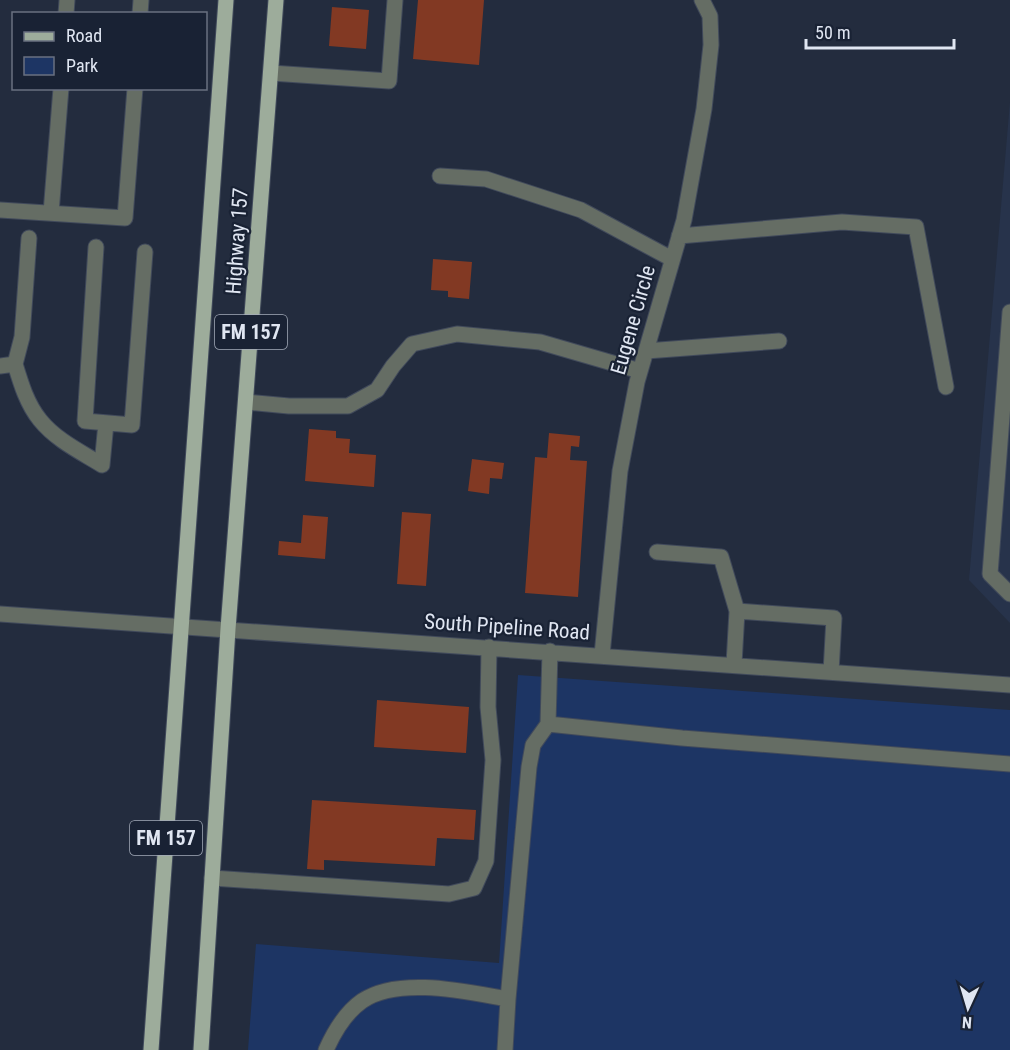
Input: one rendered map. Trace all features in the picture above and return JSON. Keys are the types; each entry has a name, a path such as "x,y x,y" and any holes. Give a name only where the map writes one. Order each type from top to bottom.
{"main road":[{"name":"Highway 157","path":"182,626 226,0"},
{"name":"Highway 157","path":"228,629 276,0"},
{"name":"FM 157","path":"151,1050 182,626"},
{"name":"FM 157","path":"201,1050 228,629"}],"street":[{"path":"271,73 389,81 395,0"},
{"name":"Eugene Circle","path":"602,655 620,471 640,371 684,220 704,109 711,45 710,16 702,0"},
{"path":"51,213 60,90"},
{"path":"0,210 125,218 135,90"},
{"path":"440,176 486,179 581,210 672,259"},
{"path":"679,236 842,222 916,227 946,387"},
{"path":"29,238 22,337 7,365 41,421 64,442 102,465 105,423"},
{"path":"96,247 85,421 132,425 145,252"},
{"path":"1010,312 990,574 1010,594"},
{"path":"246,402 289,406 348,406 377,390 412,344 457,334 540,342 640,371"},
{"path":"646,351 779,341"},
{"path":"657,552 721,557 737,611 734,664"},
{"path":"737,611 834,618 831,672"},
{"name":"South Pipeline Road","path":"0,614 1010,685"},
{"path":"212,878 449,894 474,888 486,861 492,771 488,707 489,647"},
{"path":"505,1050 529,767 533,745 548,724 550,651"},
{"path":"548,724 682,738 1010,764"},
{"path":"326,1050 335,1030 362,1001 394,988 469,992 508,999"}],"shaded area":[{"path":"1010,102 1010,623 969,580"}],"green space":[{"path":"518,675 1010,710 1010,1050 248,1050 256,944 499,963"}],"building":[{"path":"418,0 484,0 479,65 413,59"},
{"path":"332,7 369,10 366,49 329,46"},
{"path":"433,259 472,262 469,299 448,297 448,291 431,290"},
{"path":"309,429 336,431 336,438 350,439 349,453 376,455 374,487 305,481"},
{"path":"549,433 580,436 579,447 571,446 570,460 587,461 578,597 525,593 535,457 547,458"},
{"path":"472,459 504,463 502,479 490,478 489,494 468,491"},
{"path":"402,512 431,514 426,586 397,584"},
{"path":"303,515 328,517 325,559 278,555 279,541 301,543"},
{"path":"377,700 469,707 466,753 374,747"},
{"path":"312,800 476,810 474,840 437,838 435,866 324,860 324,870 307,869"}]}
